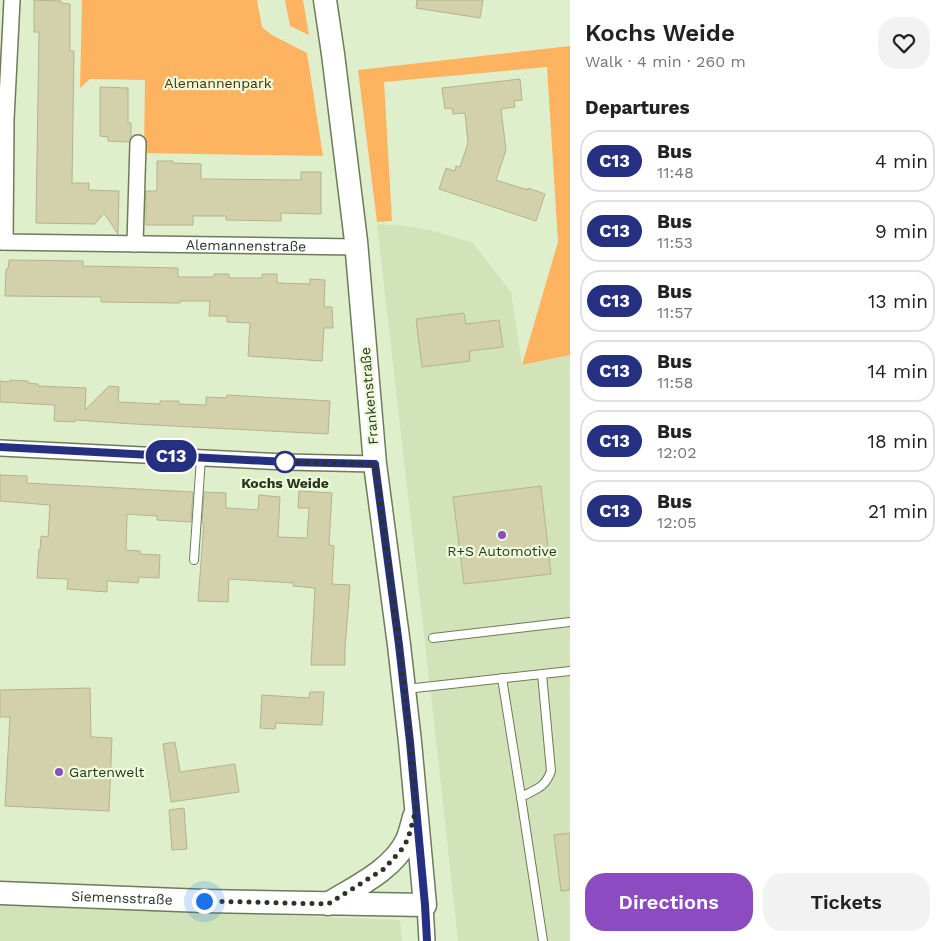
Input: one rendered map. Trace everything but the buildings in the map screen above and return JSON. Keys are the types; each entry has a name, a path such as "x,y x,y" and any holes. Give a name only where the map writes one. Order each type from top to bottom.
{"street":[{"name":"Alemannenstraße","path":"12,0 3,119 3,242 357,247"},
{"name":"Frankenstraße","path":"325,0 357,247 375,464 404,689 428,941"},
{"path":"135,244 138,143"},
{"path":"0,448 375,464"},
{"path":"328,904 384,869 402,849 408,839 416,809"},
{"name":"Siemensstraße","path":"0,893 204,901 425,905"}],"lane":[{"path":"194,560 201,458"},
{"path":"433,638 570,622"},
{"path":"404,689 570,671"},
{"path":"521,797 544,785 551,771 542,674"},
{"path":"502,678 543,941"}],"shaded area":[{"path":"377,224 430,230 473,243 511,292 522,365 570,355 570,941 458,941"},
{"path":"0,904 400,920 402,941 0,941"}],"green space":[{"name":"Alemannenpark","path":"82,0 257,0 262,27 272,35 307,53 323,156 144,153 145,80 90,79 80,88"},
{"path":"285,0 303,0 309,35 290,26"},
{"path":"570,46 570,355 522,365 558,242 547,67 384,82 392,221 377,222 358,70"}],"bus line":[{"name":"C13","path":"0,447 286,462 375,464 410,742 427,941"}],"place":[{"name":"Kochs Weide","path":"285,462"},
{"name":"R+S Automotive","path":"502,535"},
{"name":"Gartenwelt","path":"59,772"}],"route":[{"path":"204,901 328,904 384,869 402,849 408,839 416,809 399,645 375,464 285,462"}]}
